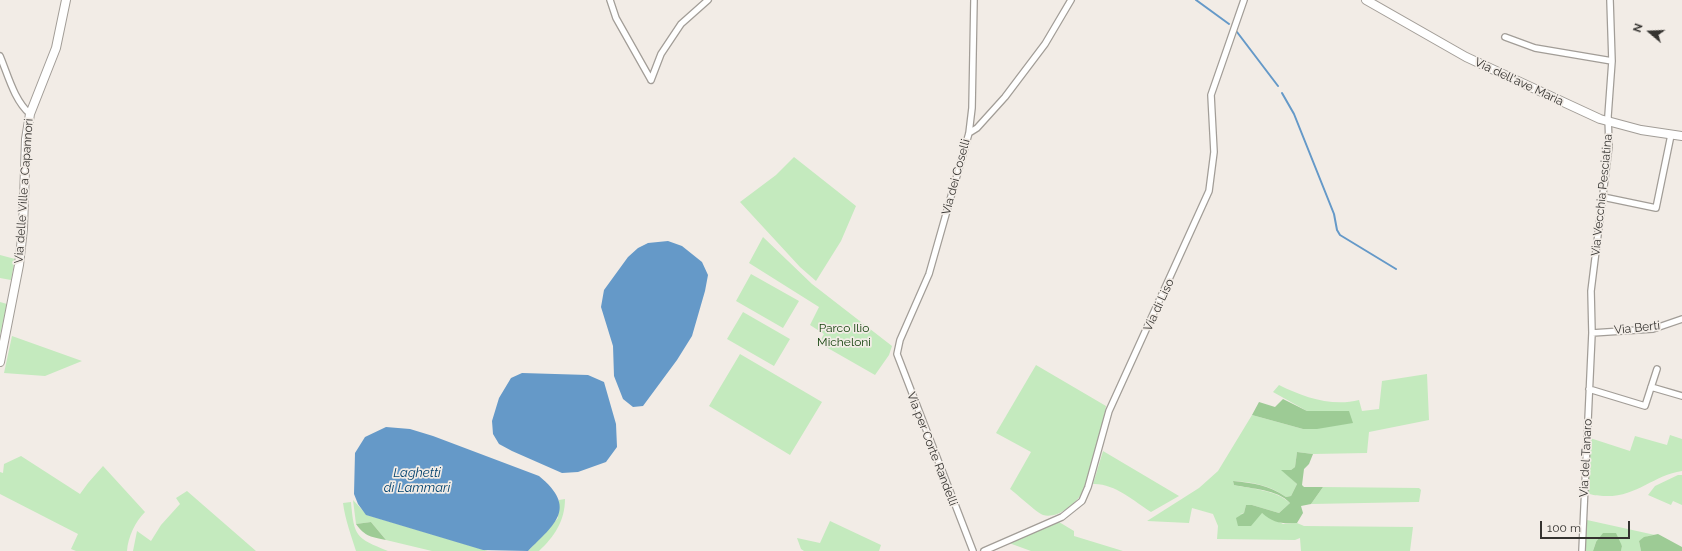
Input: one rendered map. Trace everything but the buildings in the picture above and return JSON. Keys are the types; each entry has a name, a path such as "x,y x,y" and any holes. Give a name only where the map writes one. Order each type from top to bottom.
{"street":[{"name":"Via delle Ville a Capannori","path":"0,362 19,265 23,229 26,139 30,114 56,48 66,0"},
{"path":"610,0 619,24 651,80 661,54 681,24 708,0"},
{"name":"Via dei Coselli","path":"898,345 929,274 969,133 972,108 974,0"},
{"path":"969,133 977,128 1005,96 1045,44 1071,0"},
{"name":"Via di Liso","path":"984,551 1062,517 1082,501 1088,487 1109,412 1210,191 1214,152 1211,94 1244,0"},
{"name":"Via dell'ave Maria","path":"1366,0 1485,67 1609,123 1682,136"},
{"name":"Via Vecchia Pesciatina","path":"1589,389 1592,333 1591,291 1609,146 1612,61 1610,0"},
{"path":"1505,37 1536,48 1612,61"},
{"path":"0,56 17,97 24,109 30,114"},
{"path":"1603,197 1656,208 1671,135"},
{"name":"Via Berti","path":"1592,333 1653,328 1682,319"},
{"name":"Via per Corte Randelli","path":"898,345 898,361 972,551"},
{"path":"1589,389 1645,406 1657,370"},
{"path":"1651,387 1682,396"},
{"name":"Via del Tanaro","path":"1582,551 1589,389"}],"green space":[{"path":"794,157 856,206 841,241 816,281 800,267 740,202 776,175"},
{"name":"Parco Ilio Micheloni","path":"763,237 812,284 892,346 889,355 875,375 819,343 824,334 810,325 819,307 749,263"},
{"path":"0,255 15,259 11,280 0,278"},
{"path":"751,274 799,301 783,328 736,301"},
{"path":"0,302 7,304 0,335"},
{"path":"743,312 790,339 774,366 727,339"},
{"path":"12,336 82,361 45,376 4,373"},
{"path":"740,354 822,402 790,455 709,406"},
{"path":"1036,365 1106,406 1096,452 1084,489 1077,500 1064,511 1048,516 1043,515 1031,507 1010,489 1031,452 996,433"},
{"path":"1427,374 1429,420 1369,432 1367,453 1313,454 1297,452 1295,467 1291,470 1282,470 1297,484 1291,496 1286,497 1261,485 1233,481 1234,485 1278,495 1290,503 1279,513 1252,505 1246,505 1244,513 1240,514 1262,513 1283,524 1297,523 1304,526 1413,527 1410,551 1301,551 1300,538 1295,540 1217,539 1218,526 1213,514 1192,508 1189,523 1147,521 1199,488 1218,471 1252,415 1303,429 1341,411 1307,411 1273,392 1279,385 1318,400 1349,402 1359,400 1362,411 1379,409 1382,381"},
{"path":"1283,399 1307,411 1349,411 1353,423 1317,429 1303,429 1252,415 1259,402 1275,407"},
{"path":"1670,435 1682,439 1682,471 1662,477 1625,494 1603,496 1588,493 1590,438 1630,451 1635,436 1667,445"},
{"path":"1103,451 1179,496 1151,512 1131,498 1109,486 1093,484"},
{"path":"1297,452 1313,454 1309,464 1304,469 1302,485 1304,487 1323,487 1311,504 1301,506 1303,513 1297,523 1278,522 1270,519 1262,513 1251,526 1238,526 1236,518 1244,513 1246,505 1252,505 1279,513 1290,503 1285,498 1271,492 1234,485 1233,481 1261,485 1286,497 1291,496 1297,484 1281,470 1291,470 1295,467"},
{"path":"21,456 80,494 103,466 145,512 138,520 133,530 127,551 76,551 71,549 78,534 0,494 0,472 3,473 4,464"},
{"path":"1678,475 1682,475 1682,505 1673,501 1671,505 1648,495 1655,486"},
{"path":"1323,487 1419,488 1421,490 1419,502 1311,504"},
{"path":"187,491 256,551 133,551 137,531 151,541 161,525 180,504 176,498"},
{"path":"565,499 561,521 554,534 539,551 528,551 558,518 559,500"},
{"path":"353,500 367,515 488,551 432,551 386,540 371,522 356,524"},
{"path":"351,502 354,523 359,535 369,543 388,551 356,551 343,503"},
{"path":"1587,520 1655,535 1648,536 1639,541 1641,551 1621,551 1622,545 1596,542 1593,551 1584,551"},
{"path":"830,521 881,545 879,551 804,551 801,549 797,538 820,543"},
{"path":"371,522 386,540 366,534 356,524"},
{"path":"1059,522 1074,531 1074,536 1123,551 1031,551 1009,543"},
{"path":"1603,533 1616,533 1622,546 1621,551 1593,551 1596,542"},
{"path":"1658,534 1682,547 1682,551 1641,551 1639,541 1644,537"}],"water":[{"path":"668,241 682,246 702,262 708,275 705,291 692,336 677,360 643,406 633,407 623,399 614,376 613,346 601,307 604,290 628,257 638,248 648,243"},
{"path":"522,373 588,375 604,382 616,424 617,447 606,462 578,472 562,473 499,444 493,434 492,421 499,398 511,378"},
{"name":"Laghetti di Lammari","path":"386,427 410,429 433,436 539,476 551,487 558,497 560,507 554,524 528,551 483,550 366,515 358,504 354,494 355,453 365,437"}],"waterway":[{"path":"1196,0 1229,24"},
{"path":"1237,32 1278,86"},
{"path":"1282,93 1294,114 1334,214 1337,230 1340,235 1396,269"}]}
